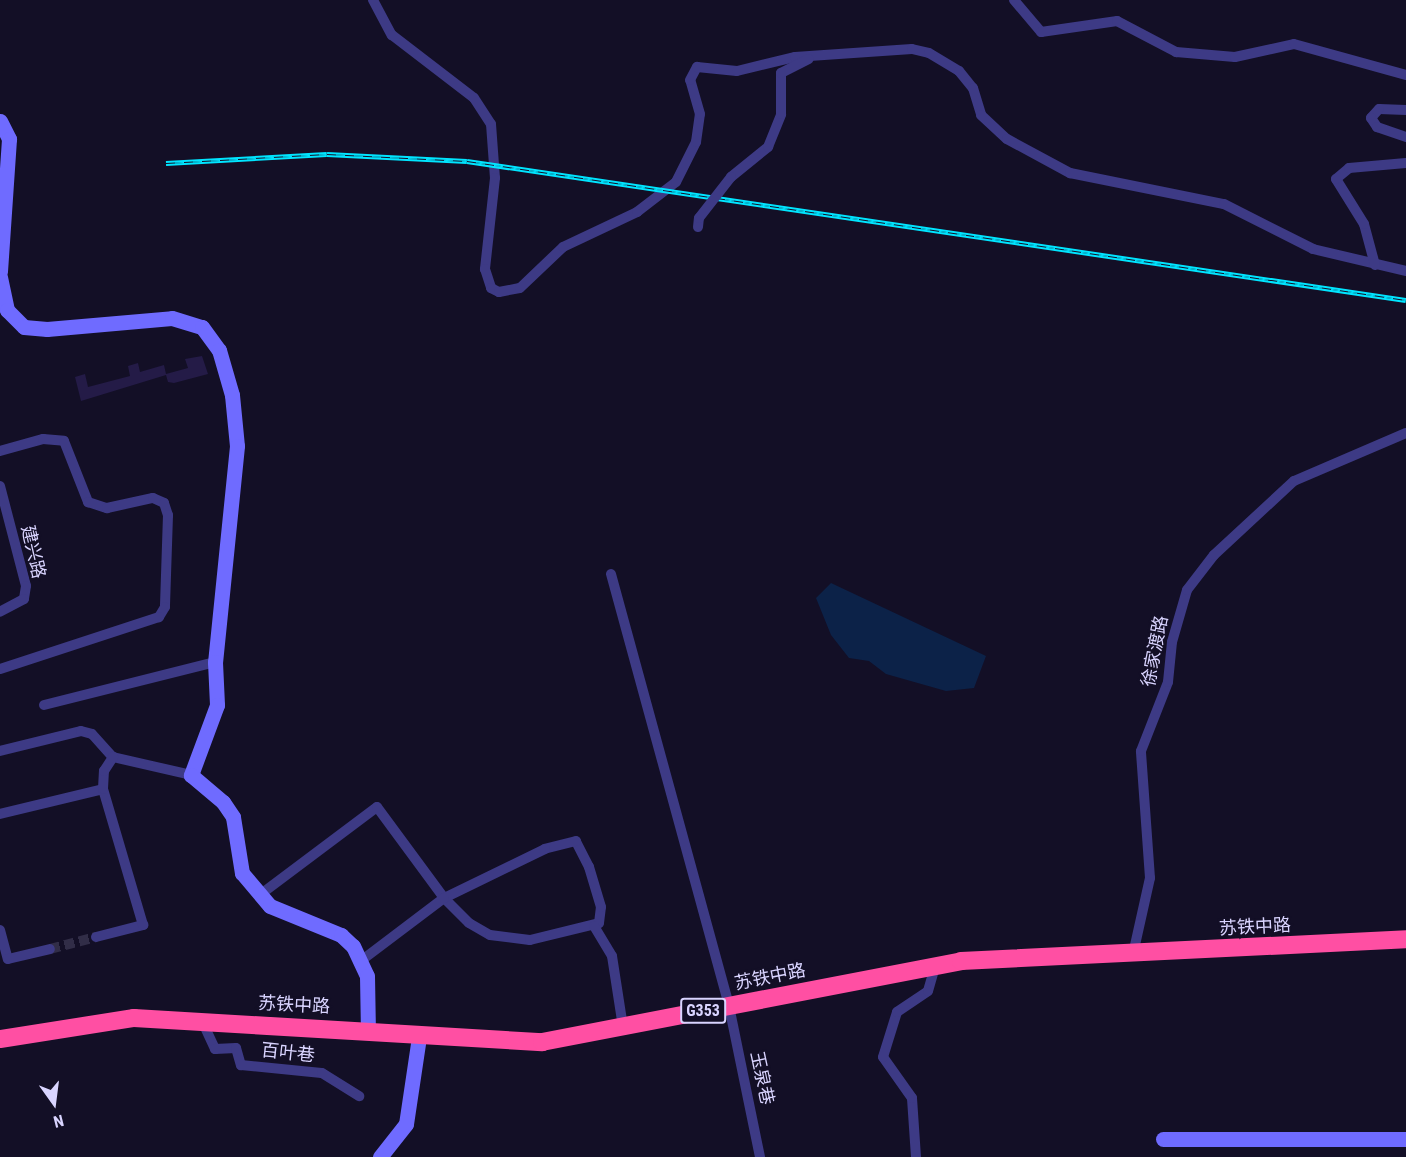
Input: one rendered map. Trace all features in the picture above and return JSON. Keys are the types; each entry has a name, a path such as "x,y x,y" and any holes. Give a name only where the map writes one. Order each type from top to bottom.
{"highway":[{"name":"苏铁中路","path":"0,1039 134,1018 368,1031 419,1037 542,1042 935,966 1406,939"}],"street":[{"path":"373,0 392,35 474,98 491,124 495,178 485,269 491,288 499,292 520,288 563,247 644,208 683,173 699,124 690,80 692,70 703,66 737,71 821,55 912,50 929,53 965,76 981,115 992,126 1070,173 1224,204 1312,249 1406,271"},
{"path":"1014,0 1024,18 1041,32 1117,21 1176,52 1234,57 1294,44 1406,75"},
{"path":"698,222 731,177 768,147 781,114 781,73 821,55"},
{"path":"1406,110 1379,109 1371,118 1377,127 1406,137"},
{"path":"0,121 9,139 0,272"},
{"path":"1375,265 1364,224 1336,179 1349,168 1404,164"},
{"path":"0,277 7,310 24,327 47,329 172,318 202,327 219,350 232,395 237,446 215,662 217,705 191,775"},
{"name":"徐家渡路","path":"1133,954 1150,878 1141,751 1168,682 1172,642 1187,590 1214,555 1294,481 1406,433"},
{"path":"0,451 43,439 64,441 88,502 107,508 153,498 164,504 168,514 165,607 159,617 0,669"},
{"name":"建兴路","path":"0,486 26,586 24,599 0,612"},
{"name":"玉泉巷","path":"611,574 729,1006 760,1157"},
{"path":"44,705 215,662"},
{"path":"0,751 81,731 92,734 113,757 191,775 210,788 233,817 242,873 261,894 286,914 341,935 362,960 369,995 368,1031"},
{"path":"96,937 143,925 103,789 104,771 113,757"},
{"path":"0,814 103,789"},
{"path":"261,894 377,807 444,898 469,923 510,940 530,940 594,926"},
{"path":"362,960 444,898 545,849 576,841 601,907 594,926"},
{"path":"594,926 612,956 623,1027"},
{"path":"0,930 4,960 50,949"},
{"path":"916,1157 912,1098 883,1057 897,1012 928,991 935,966"},
{"name":"百叶巷","path":"202,1022 215,1049 236,1048 242,1065 322,1073 359,1096"},
{"path":"380,1157 406,1124 419,1037"},
{"path":"1163,1139 1406,1138"}],"water":[{"path":"831,583 986,656 974,688 946,691 886,674 869,661 849,658 831,635 816,598"}],"building":[{"path":"202,356 208,374 174,383 168,382 166,375 81,401 75,377 85,374 88,387 130,376 128,366 138,363 140,372 164,365 166,374 188,368 185,359"}],"tunnel":[{"path":"50,949 96,937"}],"railway":[{"path":"166,163 327,154 467,161 1406,300"}]}
